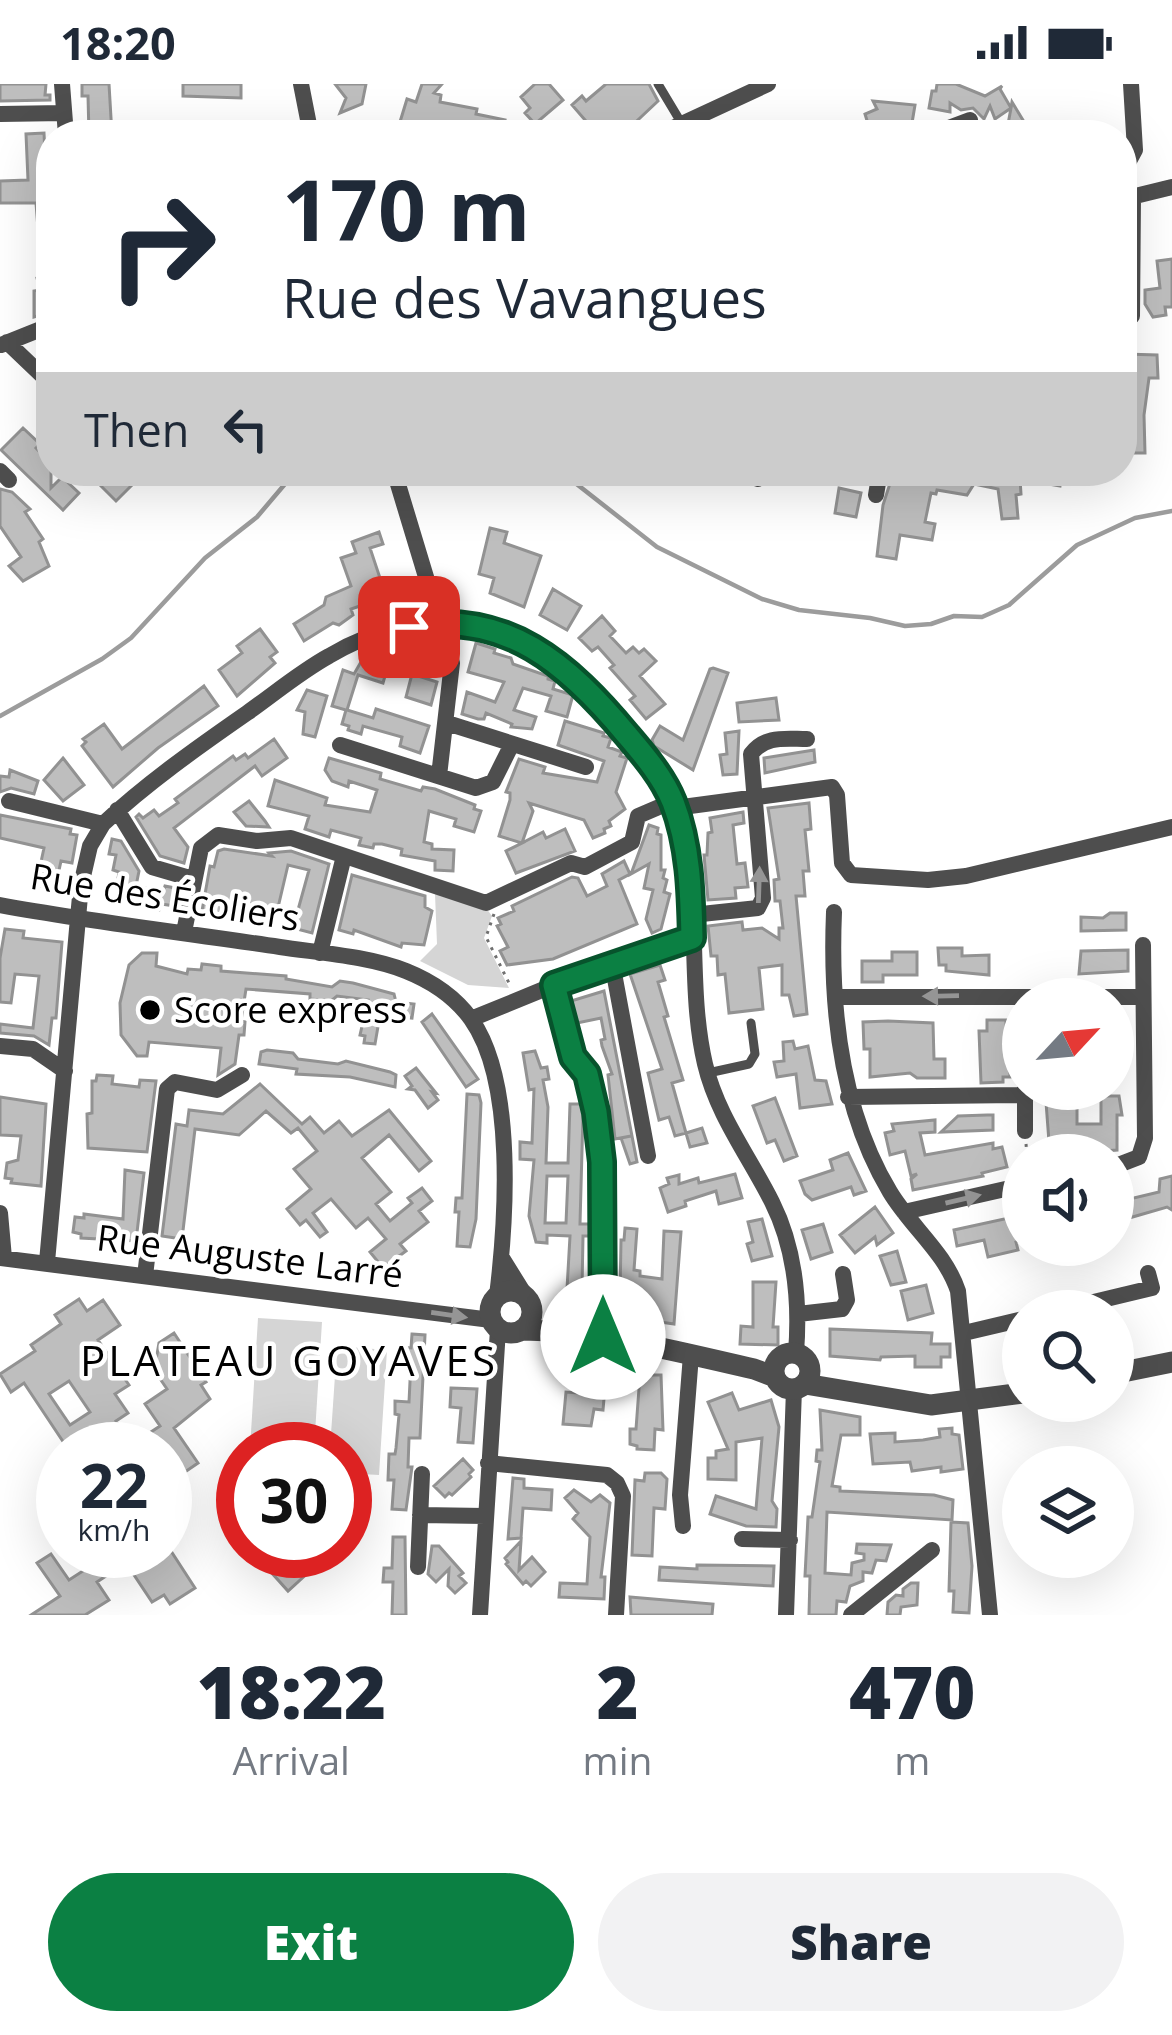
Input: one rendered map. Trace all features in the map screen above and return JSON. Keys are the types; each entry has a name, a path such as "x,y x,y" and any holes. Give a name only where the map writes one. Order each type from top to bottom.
{"street":[{"path":"62,84 65,120"},
{"path":"301,84 308,120"},
{"path":"691,120 768,84"},
{"path":"1130,84 1135,120"},
{"path":"0,114 64,113"},
{"path":"1137,196 1172,187"},
{"path":"36,331 4,344 36,371"},
{"path":"398,486 452,663 439,776"},
{"path":"876,494 877,486"},
{"path":"47,1262 81,885 90,846 103,824 329,655 379,632 440,621 519,640 588,689 644,754 674,804 684,836 698,1019 707,1073 728,1125 774,1206 789,1248 798,1314 787,1615"},
{"path":"447,723 586,767"},
{"path":"692,915 758,908 763,898 751,754 758,744 774,738 807,740"},
{"path":"340,745 476,788 488,786 512,744"},
{"path":"184,932 201,848 218,835 257,841 291,838 489,902 571,862 585,867 632,842 638,816 674,804 815,788 836,790 842,863 851,875 928,880 967,876 1172,826"},
{"path":"9,801 103,824"},
{"path":"118,810 152,867 194,878"},
{"name":"Rue des Écoliers","path":"320,953 344,856"},
{"name":"Rue des Écoliers","path":"0,905 320,953 401,969 438,986 471,1019 497,1077 502,1109 502,1257 497,1297"},
{"path":"834,912 836,997 848,1097 876,1165 904,1212 954,1278 964,1334 990,1615"},
{"path":"471,1019 692,938"},
{"path":"1134,1159 1144,1148 1143,945"},
{"path":"613,968 648,1156"},
{"path":"554,985 573,1057 587,1074 598,1129 603,1337"},
{"path":"836,997 1142,997"},
{"path":"0,1046 33,1049 65,1071"},
{"path":"145,1276 167,1089 175,1082 217,1090 242,1075"},
{"path":"848,1097 1002,1093"},
{"path":"1025,1110 1025,1131"},
{"path":"904,1212 1002,1190"},
{"path":"0,1213 2,1258"},
{"path":"479,1615 496,1362 507,1328 533,1315 502,1257"},
{"name":"Rue Auguste Larré","path":"2,1258 507,1328 566,1331 932,1405 1002,1397"},
{"path":"798,1314 842,1309 847,1300 843,1274"},
{"path":"1134,1291 1151,1287"},
{"path":"507,1328 491,1305 497,1297 509,1290 528,1300"},
{"name":"Rue Auguste Larré","path":"528,1300 566,1331"},
{"path":"964,1334 1002,1324"},
{"path":"683,1526 680,1495 691,1355"},
{"path":"1134,1370 1172,1362"},
{"path":"488,1463 607,1475 617,1483 622,1496 616,1615"},
{"path":"418,1567 422,1474"},
{"path":"420,1515 485,1516"},
{"path":"742,1539 790,1540"},
{"path":"851,1615 932,1550"}],"lane":[{"path":"658,84 680,120"},
{"path":"707,1073 749,1064 755,1054 751,1023"}],"path":[{"path":"489,902 494,916 486,937 512,989 513,1001"}],"shaded area":[{"path":"435,894 486,908 492,916 484,938 509,988 468,985 420,961 437,944"},
{"path":"258,1318 322,1322 316,1422 252,1422"},
{"path":"337,1346 387,1350 379,1475 372,1475 372,1422 332,1422"}],"building":[{"path":"0,84 46,84 45,95 50,100 0,101"},
{"path":"82,84 109,84 111,120 89,120 88,96 82,96"},
{"path":"183,84 241,84 241,98 183,96"},
{"path":"335,84 366,84 362,104 340,113 346,98"},
{"path":"422,84 442,84 434,93 441,95 440,102 505,120 401,120 407,99 416,102"},
{"path":"535,84 549,84 563,100 540,120 531,120 525,113 530,108 521,97"},
{"path":"606,84 649,84 658,101 638,120 585,120 572,105 582,96 586,101"},
{"path":"937,84 956,84 985,96 1002,86 1011,108 995,119 990,106 984,119 973,108 961,110 950,103 950,112 929,108"},
{"path":"873,101 915,105 912,120 867,120 865,114 877,109"},
{"path":"1012,102 1023,120 1009,120"},
{"path":"36,133 36,203 0,203 0,181 28,180 26,134"},
{"path":"1172,259 1172,307 1165,307 1166,315 1153,317 1145,304 1145,290 1160,288 1157,261"},
{"path":"1137,354 1157,355 1158,378 1149,378 1144,415 1145,453 1137,453"},
{"path":"23,428 36,440 36,484 1,450"},
{"path":"38,486 72,486 79,493 63,510"},
{"path":"101,486 131,486 116,501"},
{"path":"889,486 973,486 967,495 931,493 925,522 935,524 932,540 900,535 896,559 877,556"},
{"path":"984,486 1020,486 1021,494 1016,495 1018,518 1002,519 998,489"},
{"path":"839,488 861,493 856,517 835,513"},
{"path":"0,489 12,492 30,509 25,512 43,539 39,542 49,566 23,581 9,566 21,557 0,526"},
{"path":"490,528 507,532 504,543 541,556 524,607 490,593 494,578 479,574"},
{"path":"379,532 383,544 370,548 381,581 376,584 381,599 351,609 353,615 339,625 333,623 304,641 294,624 324,605 326,597 351,586 341,558 356,553 352,542"},
{"path":"553,589 581,606 567,630 540,615"},
{"path":"602,616 615,631 610,636 626,653 633,647 639,653 644,649 656,661 640,676 665,704 646,719 630,700 635,696 610,668 614,665 598,647 592,651 579,638"},
{"path":"260,629 277,652 270,657 275,663 237,696 219,670 242,653 237,646"},
{"path":"476,643 511,658 513,664 548,676 555,681 553,689 573,695 567,717 546,711 551,696 523,688 514,710 536,717 532,729 511,727 486,713 484,719 462,714 467,692 495,702 504,682 468,672"},
{"path":"396,644 435,649 435,662 421,657 417,670 390,661"},
{"path":"365,655 389,662 383,683 358,675 347,710 373,718 376,709 429,726 420,753 400,746 402,737 363,726 361,734 342,724 346,710 332,706 343,670 354,674"},
{"path":"713,668 728,673 693,770 654,746 652,740 660,726 683,740"},
{"path":"412,674 437,682 431,705 406,697"},
{"path":"204,686 218,706 113,787 82,746 83,739 104,724 122,749"},
{"path":"307,690 327,696 315,737 303,734 305,712 297,710"},
{"path":"776,698 779,720 739,722 737,703"},
{"path":"565,721 611,738 608,747 627,758 616,792 625,809 609,821 611,826 593,838 584,820 529,803 533,811 522,843 499,836 510,800 506,792 519,759 545,767 543,773 597,782 604,761 558,745"},
{"path":"739,731 737,774 723,775 720,755 727,754 725,733"},
{"path":"274,739 287,758 262,776 255,766 174,828 188,847 184,863 160,856 136,817 154,810 159,816 233,756 248,758"},
{"path":"814,750 815,762 765,773 764,758"},
{"path":"63,758 84,785 63,801 44,780"},
{"path":"329,758 381,773 380,779 421,791 423,787 435,789 475,805 481,811 474,832 454,826 456,819 429,811 424,842 432,844 432,849 454,850 453,871 435,870 435,861 401,855 402,849 382,844 373,848 359,845 361,838 331,830 329,837 305,829 309,816 268,806 275,780 327,798 325,805 370,812 377,790 332,781 325,770"},
{"path":"10,770 38,781 34,794 11,788 0,792 0,776 9,777"},
{"path":"249,801 269,827 246,826 234,812"},
{"path":"809,803 811,829 805,830 809,871 803,871 805,896 796,896 807,1014 794,1016 789,995 782,995 782,965 759,968 763,1009 729,1013 725,974 718,975 717,956 711,956 708,926 742,922 743,930 762,928 779,939 779,928 783,928 774,880 779,879 768,808"},
{"path":"743,812 744,823 733,825 737,864 745,863 748,887 735,888 736,898 708,900 704,855 712,832 710,818"},
{"path":"0,815 71,829 70,834 77,835 72,863 61,861 55,889 36,885 44,848 0,838"},
{"path":"649,825 661,835 661,870 667,880 664,892 670,894 661,929 652,933 646,919 653,890 644,888 649,864 631,874"},
{"path":"565,829 575,851 516,873 506,851 543,832 546,838"},
{"path":"112,839 121,841 139,871 136,886 163,892 165,886 180,889 175,906 161,904 159,910 120,900 123,886 117,885 119,872 113,870 116,855 109,854"},
{"path":"218,851 272,856 269,853 291,851 329,864 312,933 293,928 309,870 288,865 276,916 231,919 202,911 210,866 214,867"},
{"path":"624,861 630,874 619,880 637,924 553,959 507,965 500,951 508,947 498,918 514,911 512,906 572,877 578,878 587,896 607,886 602,874"},
{"path":"352,875 425,896 425,907 432,911 424,945 402,943 401,947 354,930 353,934 339,930"},
{"path":"1126,913 1126,930 1081,931 1081,917 1103,918"},
{"path":"5,929 24,931 23,938 62,942 49,1045 34,1036 0,1033 0,1024 33,1028 39,976 15,974 11,1003 0,1002"},
{"path":"938,948 962,948 962,956 989,955 989,975 946,971 946,965 939,965"},
{"path":"1128,950 1128,971 1079,974 1081,951"},
{"path":"892,952 917,952 917,975 883,975 883,982 862,982 862,961 892,961"},
{"path":"142,953 157,953 156,966 187,974 188,969 201,970 202,964 332,987 340,981 353,983 394,994 396,1002 414,1004 412,1018 380,1015 375,1044 364,1043 365,1036 360,1035 368,1000 337,996 331,1001 310,999 310,994 246,989 241,1021 245,1022 244,1035 239,1035 235,1064 218,1075 221,1048 149,1042 147,1056 137,1056 121,1035 120,1003 129,965"},
{"path":"660,965 665,980 658,982 668,1016 664,1017 683,1080 672,1083 686,1133 675,1136 669,1117 659,1120 648,1073 662,1069 630,974"},
{"path":"604,991 637,1162 630,1164 621,1138 631,1136 615,1139 608,1075 612,1074 602,1046 601,1018 577,1023 571,1001"},
{"path":"432,1014 478,1079 466,1087 422,1022"},
{"path":"987,1020 1002,1020 1002,1082 981,1083 979,1031 987,1031"},
{"path":"863,1022 933,1023 934,1059 945,1059 945,1078 917,1078 910,1073 870,1077"},
{"path":"793,1041 795,1049 808,1046 815,1080 826,1081 832,1104 800,1108 796,1074 777,1077 774,1062 784,1061 783,1042"},
{"path":"535,1051 541,1068 547,1067 549,1079 543,1080 548,1107 546,1163 568,1163 570,1104 581,1104 580,1224 590,1224 590,1236 583,1236 582,1289 567,1289 570,1236 547,1235 547,1243 536,1242 529,1216 534,1160 520,1159 520,1142 532,1143 534,1089 529,1090 523,1053","holes":["547,1176 568,1176 566,1223 545,1223"]},
{"path":"261,1052 390,1072 396,1075 395,1087 350,1077 296,1074 297,1069 259,1064"},
{"path":"416,1068 436,1093 432,1092 438,1100 428,1108 415,1090 408,1089 412,1086 405,1076"},
{"path":"97,1075 113,1076 112,1084 139,1087 140,1080 156,1081 147,1152 88,1148 87,1114 92,1113 92,1081"},
{"path":"260,1084 302,1124 310,1117 324,1133 339,1121 352,1136 389,1110 431,1161 419,1171 389,1135 362,1158 391,1192 376,1204 390,1221 422,1188 432,1201 419,1211 428,1222 400,1244 406,1251 383,1268 370,1252 386,1239 368,1218 356,1228 331,1199 313,1213 327,1232 320,1237 306,1220 300,1225 287,1209 311,1189 294,1169 317,1151 298,1128 291,1133 266,1111 239,1135 195,1129 182,1239 162,1236 176,1124 187,1126 189,1110 223,1114"},
{"path":"467,1094 479,1095 481,1103 476,1219 470,1247 457,1246 459,1212 455,1212 456,1198 462,1198"},
{"path":"0,1097 46,1104 41,1186 5,1178 7,1163 18,1160 21,1136 0,1135"},
{"path":"775,1098 797,1156 784,1161 775,1140 767,1143 753,1106"},
{"path":"1047,1110 1077,1110 1077,1124 1101,1124 1101,1110 1121,1110 1117,1134 1048,1134"},
{"path":"993,1115 993,1130 941,1132 958,1116"},
{"path":"935,1120 935,1132 920,1133 925,1155 993,1143 993,1149 1002,1147 1002,1168 913,1190 911,1179 917,1174 911,1176 905,1151 890,1155 885,1133 894,1131 892,1124"},
{"path":"702,1128 707,1143 690,1147 686,1133"},
{"path":"848,1153 866,1191 854,1195 851,1187 812,1200 805,1194 800,1181 833,1170 830,1160"},
{"path":"125,1170 144,1173 136,1241 81,1238 73,1232 75,1217 123,1219"},
{"path":"735,1174 742,1198 719,1204 716,1191 668,1212 660,1188 669,1184 667,1178 679,1175 679,1184 698,1178 699,1183"},
{"path":"1172,1176 1172,1210 1167,1207 1134,1217 1134,1198 1159,1192 1160,1179"},
{"path":"875,1207 893,1233 877,1245 875,1237 855,1253 840,1235"},
{"path":"762,1219 772,1256 752,1261 748,1222"},
{"path":"1002,1220 1002,1254 988,1257 984,1240 957,1246 954,1230"},
{"path":"823,1224 832,1252 811,1259 802,1230"},
{"path":"625,1228 637,1229 634,1270 640,1276 662,1279 664,1231 681,1232 674,1324 619,1316 616,1295 620,1295"},
{"path":"897,1251 906,1282 891,1285 880,1256"},
{"path":"753,1282 776,1282 773,1327 778,1327 778,1345 740,1344 741,1326 753,1327"},
{"path":"926,1285 933,1313 908,1320 901,1291"},
{"path":"79,1299 87,1311 103,1300 120,1325 98,1340 129,1385 115,1394 128,1413 117,1422 75,1422 90,1412 69,1381 49,1394 68,1422 50,1422 24,1383 11,1392 0,1374 35,1351 31,1345 61,1324 55,1315"},
{"path":"830,1329 932,1333 931,1344 950,1344 950,1357 941,1357 941,1367 915,1367 915,1356 880,1360 830,1356"},
{"path":"174,1333 206,1382 201,1385 210,1399 181,1422 157,1422 145,1404 167,1389 150,1364 156,1360 159,1343"},
{"path":"412,1334 425,1335 420,1438 409,1438 408,1467 412,1467 406,1510 392,1509 394,1480 388,1480 399,1415 395,1401 409,1402 411,1361 397,1361 398,1347 411,1348"},
{"path":"640,1375 661,1375 663,1430 655,1429 654,1450 630,1444 630,1429 636,1429"},
{"path":"605,1387 603,1410 594,1409 591,1426 563,1424 566,1392"},
{"path":"451,1388 477,1389 473,1443 458,1442 461,1408 450,1407"},
{"path":"732,1393 739,1410 771,1400 779,1427 772,1501 777,1509 776,1527 746,1526 710,1514 716,1496 756,1509 762,1438 736,1442 736,1480 708,1479 708,1458 728,1449 708,1402"},
{"path":"820,1410 860,1417 860,1435 841,1435 832,1486 840,1491 953,1500 952,1520 827,1512 825,1573 851,1575 852,1563 864,1560 864,1554 856,1553 857,1544 891,1545 886,1561 876,1560 872,1573 863,1572 863,1581 850,1586 846,1602 837,1601 836,1615 809,1615 810,1576 805,1576 808,1517 812,1517 820,1462 816,1461 817,1450 822,1450"},
{"path":"952,1428 952,1434 959,1435 963,1469 912,1471 910,1462 873,1464 870,1434 895,1433 895,1442 923,1440 940,1437 939,1429"},
{"path":"463,1459 473,1470 471,1477 445,1497 434,1486"},
{"path":"645,1473 661,1473 667,1479 665,1509 654,1508 652,1556 632,1555 635,1480 644,1481"},
{"path":"513,1478 524,1479 524,1488 552,1490 551,1510 523,1508 521,1538 508,1539"},
{"path":"574,1490 591,1502 600,1495 610,1503 601,1577 605,1577 604,1599 559,1597 560,1583 587,1584 590,1537 573,1519 578,1513 565,1498"},
{"path":"951,1522 968,1523 969,1613 953,1612"},
{"path":"393,1537 405,1537 406,1615 392,1615 393,1582 383,1582 384,1568 392,1568"},
{"path":"521,1541 519,1570 532,1557 545,1572 531,1586 526,1581 523,1584 506,1564 505,1558"},
{"path":"432,1546 439,1546 463,1573 459,1576 466,1583 455,1593 448,1586 449,1569 436,1582 428,1574"},
{"path":"697,1565 774,1566 773,1586 659,1580 660,1567 697,1569"},
{"path":"47,1578 103,1578 97,1582 109,1600 85,1615 31,1615 60,1596"},
{"path":"136,1578 189,1578 195,1588 170,1604 164,1595 152,1602"},
{"path":"276,1578 302,1578 288,1591"},
{"path":"918,1583 917,1605 901,1607 900,1615 887,1615 888,1602 903,1596 903,1589"},
{"path":"630,1597 713,1604 712,1615 631,1615"}],"waterway":[{"path":"0,716 131,638 205,558 257,517 283,486"},
{"path":"579,486 657,547 762,599 799,610 905,626 954,616 982,617 1009,605 1077,545 1135,518 1172,511"}],"place":[{"name":"Score express","path":"150,1010"}],"district":[{"name":"PLATEAU GOYAVES","path":"289,1361"}],"route":[{"path":"409,627 440,621 499,633 540,650 559,664 588,689 644,754 673,801 684,836 692,938 554,985 573,1057 587,1074 596,1112 602,1162 603,1337"}]}
